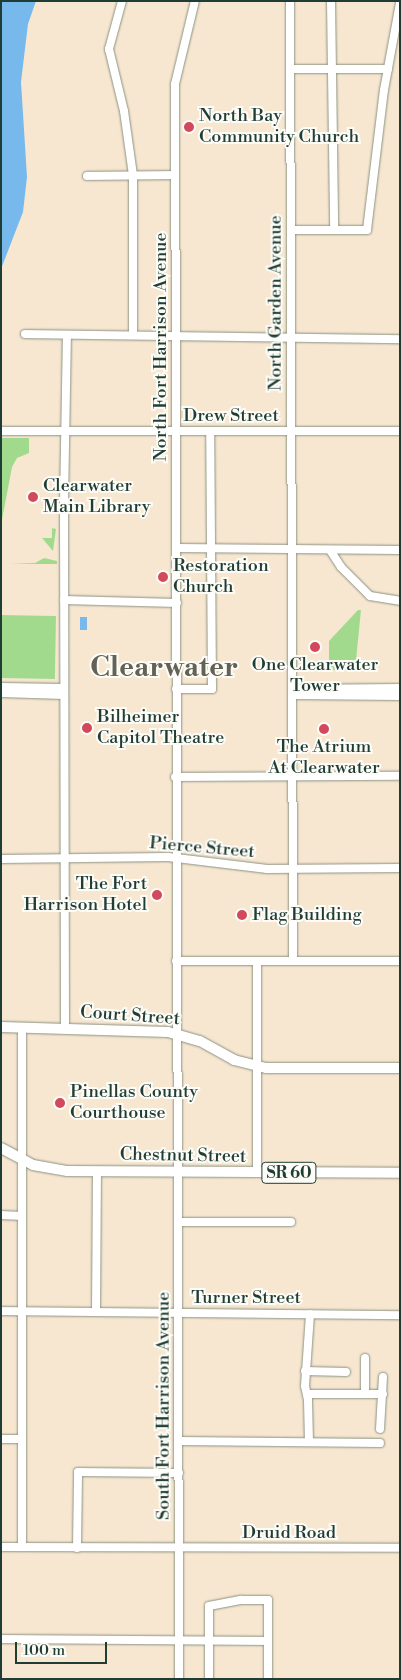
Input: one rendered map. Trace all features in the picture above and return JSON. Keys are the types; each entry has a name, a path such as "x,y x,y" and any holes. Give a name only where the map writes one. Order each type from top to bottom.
{"main road":[{"name":"Court Street","path":"1,1027 177,1033 200,1041 234,1060 256,1066 400,1068"},
{"path":"1,1031 22,1027"},
{"name":"Chestnut Street","path":"1,1148 23,1160 54,1170 400,1173"}],"street":[{"path":"122,1 109,49 127,128 133,175 133,335"},
{"name":"North Fort Harrison Avenue","path":"176,961 176,72 195,1"},
{"name":"North Garden Avenue","path":"290,1 293,961"},
{"path":"331,1 334,230"},
{"path":"291,230 367,230 388,69 400,3"},
{"path":"290,69 388,69"},
{"path":"87,176 176,174"},
{"path":"25,334 400,339"},
{"path":"65,1028 64,600 67,335"},
{"name":"Drew Street","path":"1,431 400,431"},
{"path":"176,692 212,689 210,431"},
{"path":"177,548 400,550"},
{"path":"330,550 341,567 370,596 400,601"},
{"path":"64,600 177,602"},
{"path":"1,687 64,692"},
{"path":"293,692 400,688"},
{"path":"1,694 64,692"},
{"path":"293,692 400,696"},
{"path":"175,777 400,776"},
{"name":"Pierce Street","path":"1,859 176,857 235,867 293,869 400,868"},
{"path":"176,961 400,961"},
{"name":"South Fort Harrison Avenue","path":"176,961 179,1679"},
{"path":"257,961 257,1173"},
{"path":"22,1027 22,1547"},
{"path":"96,1312 97,1171"},
{"path":"1,1216 22,1216"},
{"path":"178,1222 291,1222"},
{"name":"Turner Street","path":"1,1311 400,1315"},
{"path":"309,1442 306,1371 310,1314"},
{"path":"365,1358 365,1394"},
{"path":"306,1371 346,1372"},
{"path":"380,1429 384,1377"},
{"path":"307,1394 383,1394"},
{"path":"1,1440 22,1440"},
{"path":"179,1441 380,1443"},
{"path":"77,1548 78,1472 179,1473"},
{"name":"Druid Road","path":"1,1547 400,1548"},
{"path":"209,1677 209,1606 250,1600 268,1600 268,1679"},
{"path":"1,1639 268,1641"}],"green space":[{"path":"1,438 29,438 29,453 17,458 12,467 1,525"},
{"path":"52,528 56,529 53,551 42,538 52,538"},
{"path":"44,558 57,561 57,564 10,564 35,563"},
{"path":"358,610 361,610 355,670 329,670 329,641"},
{"path":"1,615 56,616 55,679 1,678"}],"water":[{"path":"1,1 36,1 28,24 21,82 27,177 23,212 1,269"},
{"path":"80,617 87,617 87,630 80,630"}],"place":[{"name":"North Bay Community Church","path":"189,127"},
{"name":"Clearwater Main Library","path":"33,497"},
{"name":"Restoration Church","path":"163,577"},
{"name":"One Clearwater Tower","path":"315,647"},
{"name":"Bilheimer Capitol Theatre","path":"87,728"},
{"name":"The Atrium At Clearwater","path":"324,729"},
{"name":"The Fort Harrison Hotel","path":"157,895"},
{"name":"Flag Building","path":"242,915"},
{"name":"Pinellas County Courthouse","path":"60,1103"}],"district":[{"name":"Clearwater","path":"164,668"}]}
